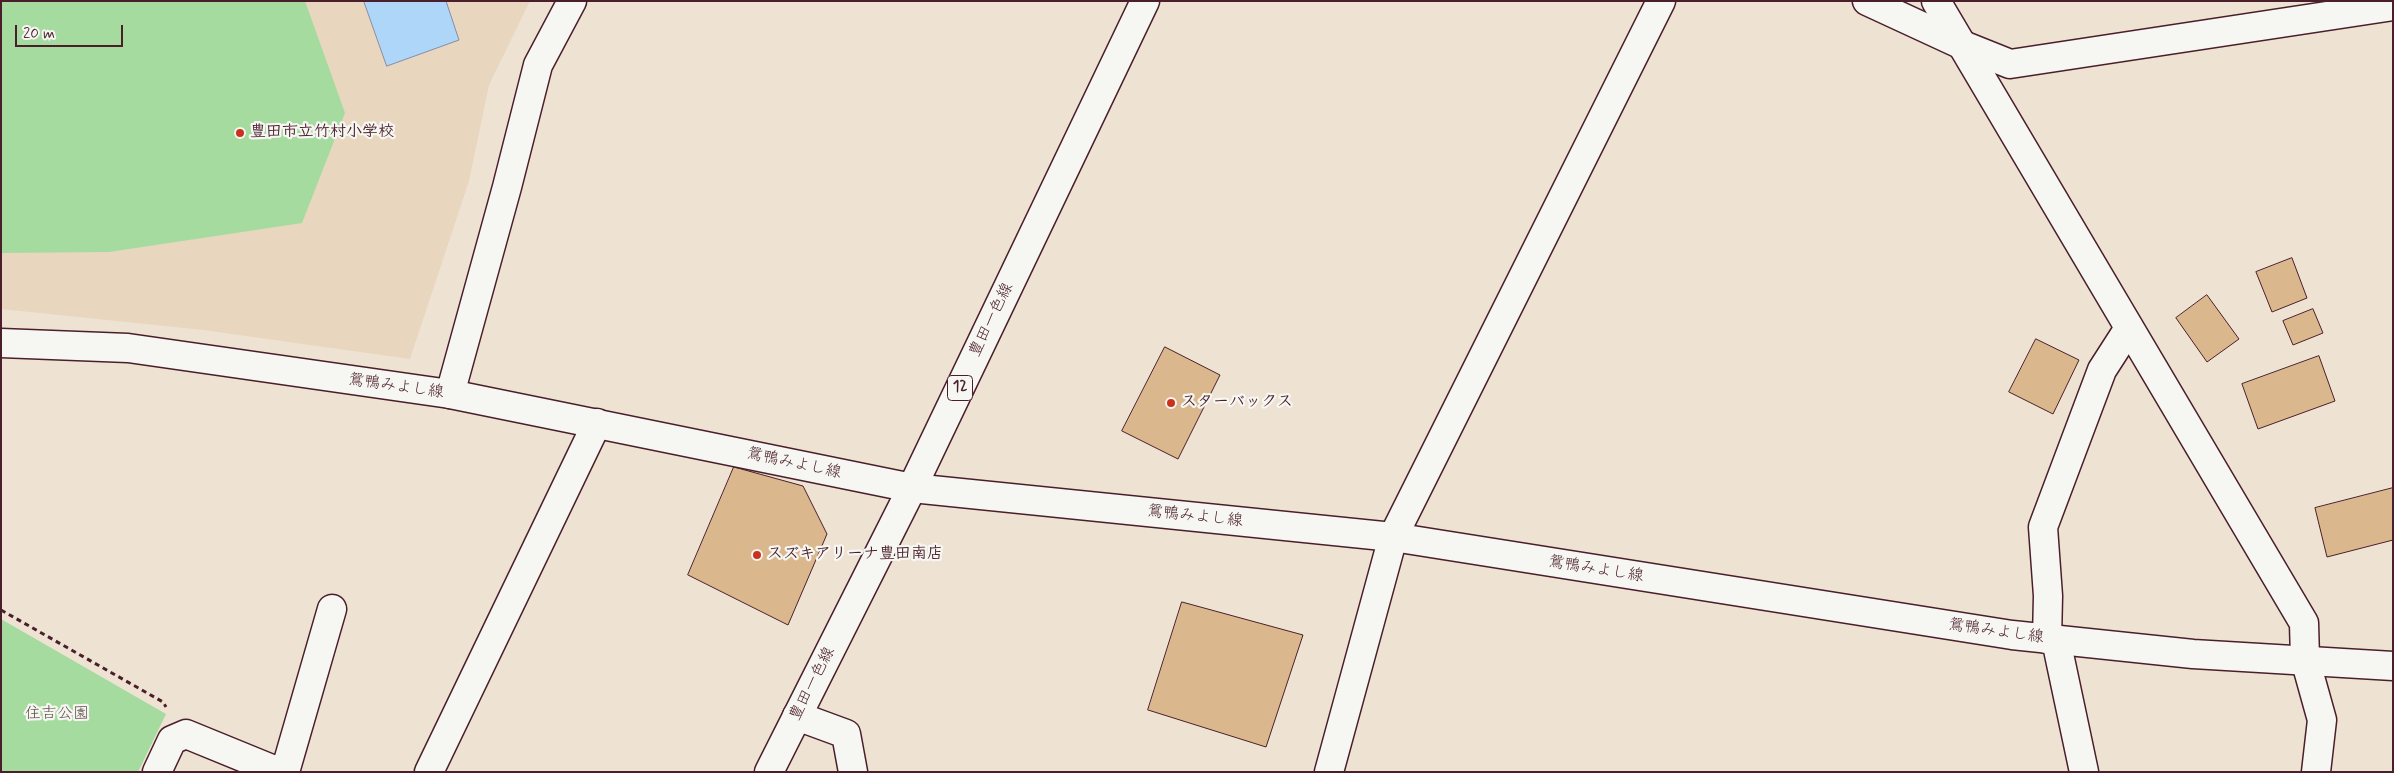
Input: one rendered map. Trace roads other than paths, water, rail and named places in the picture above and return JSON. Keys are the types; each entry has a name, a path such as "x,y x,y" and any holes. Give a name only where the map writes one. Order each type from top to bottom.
{"street":[{"path":"450,394 507,187 538,65 572,1"},
{"name":"豊田一色線","path":"769,772 912,488 1145,1"},
{"path":"1329,772 1393,537 1660,1"},
{"path":"1867,1 1960,44 2010,64 2393,6"},
{"path":"1936,1 2304,623 2305,659 2322,720 2316,772"},
{"path":"2084,772 2052,639 2043,527 2102,370 2128,328"},
{"name":"鴛鴨みよし線","path":"1,343 128,348 450,394 912,488 1393,537 2002,634 2193,654 2305,659 2393,666"},
{"path":"429,772 597,423"},
{"path":"285,772 332,609"},
{"path":"797,716 846,734 853,772"},
{"path":"158,772 172,740 186,734 278,772"}],"water":[{"path":"364,1 446,1 459,40 387,66"}],"place":[{"name":"豊田市立竹村小学校","path":"240,133"},
{"name":"スターバックス","path":"1171,403"},
{"name":"スズキアリーナ豊田南店","path":"757,555"}],"park label":[{"name":"住吉公園","path":"57,715"}]}
